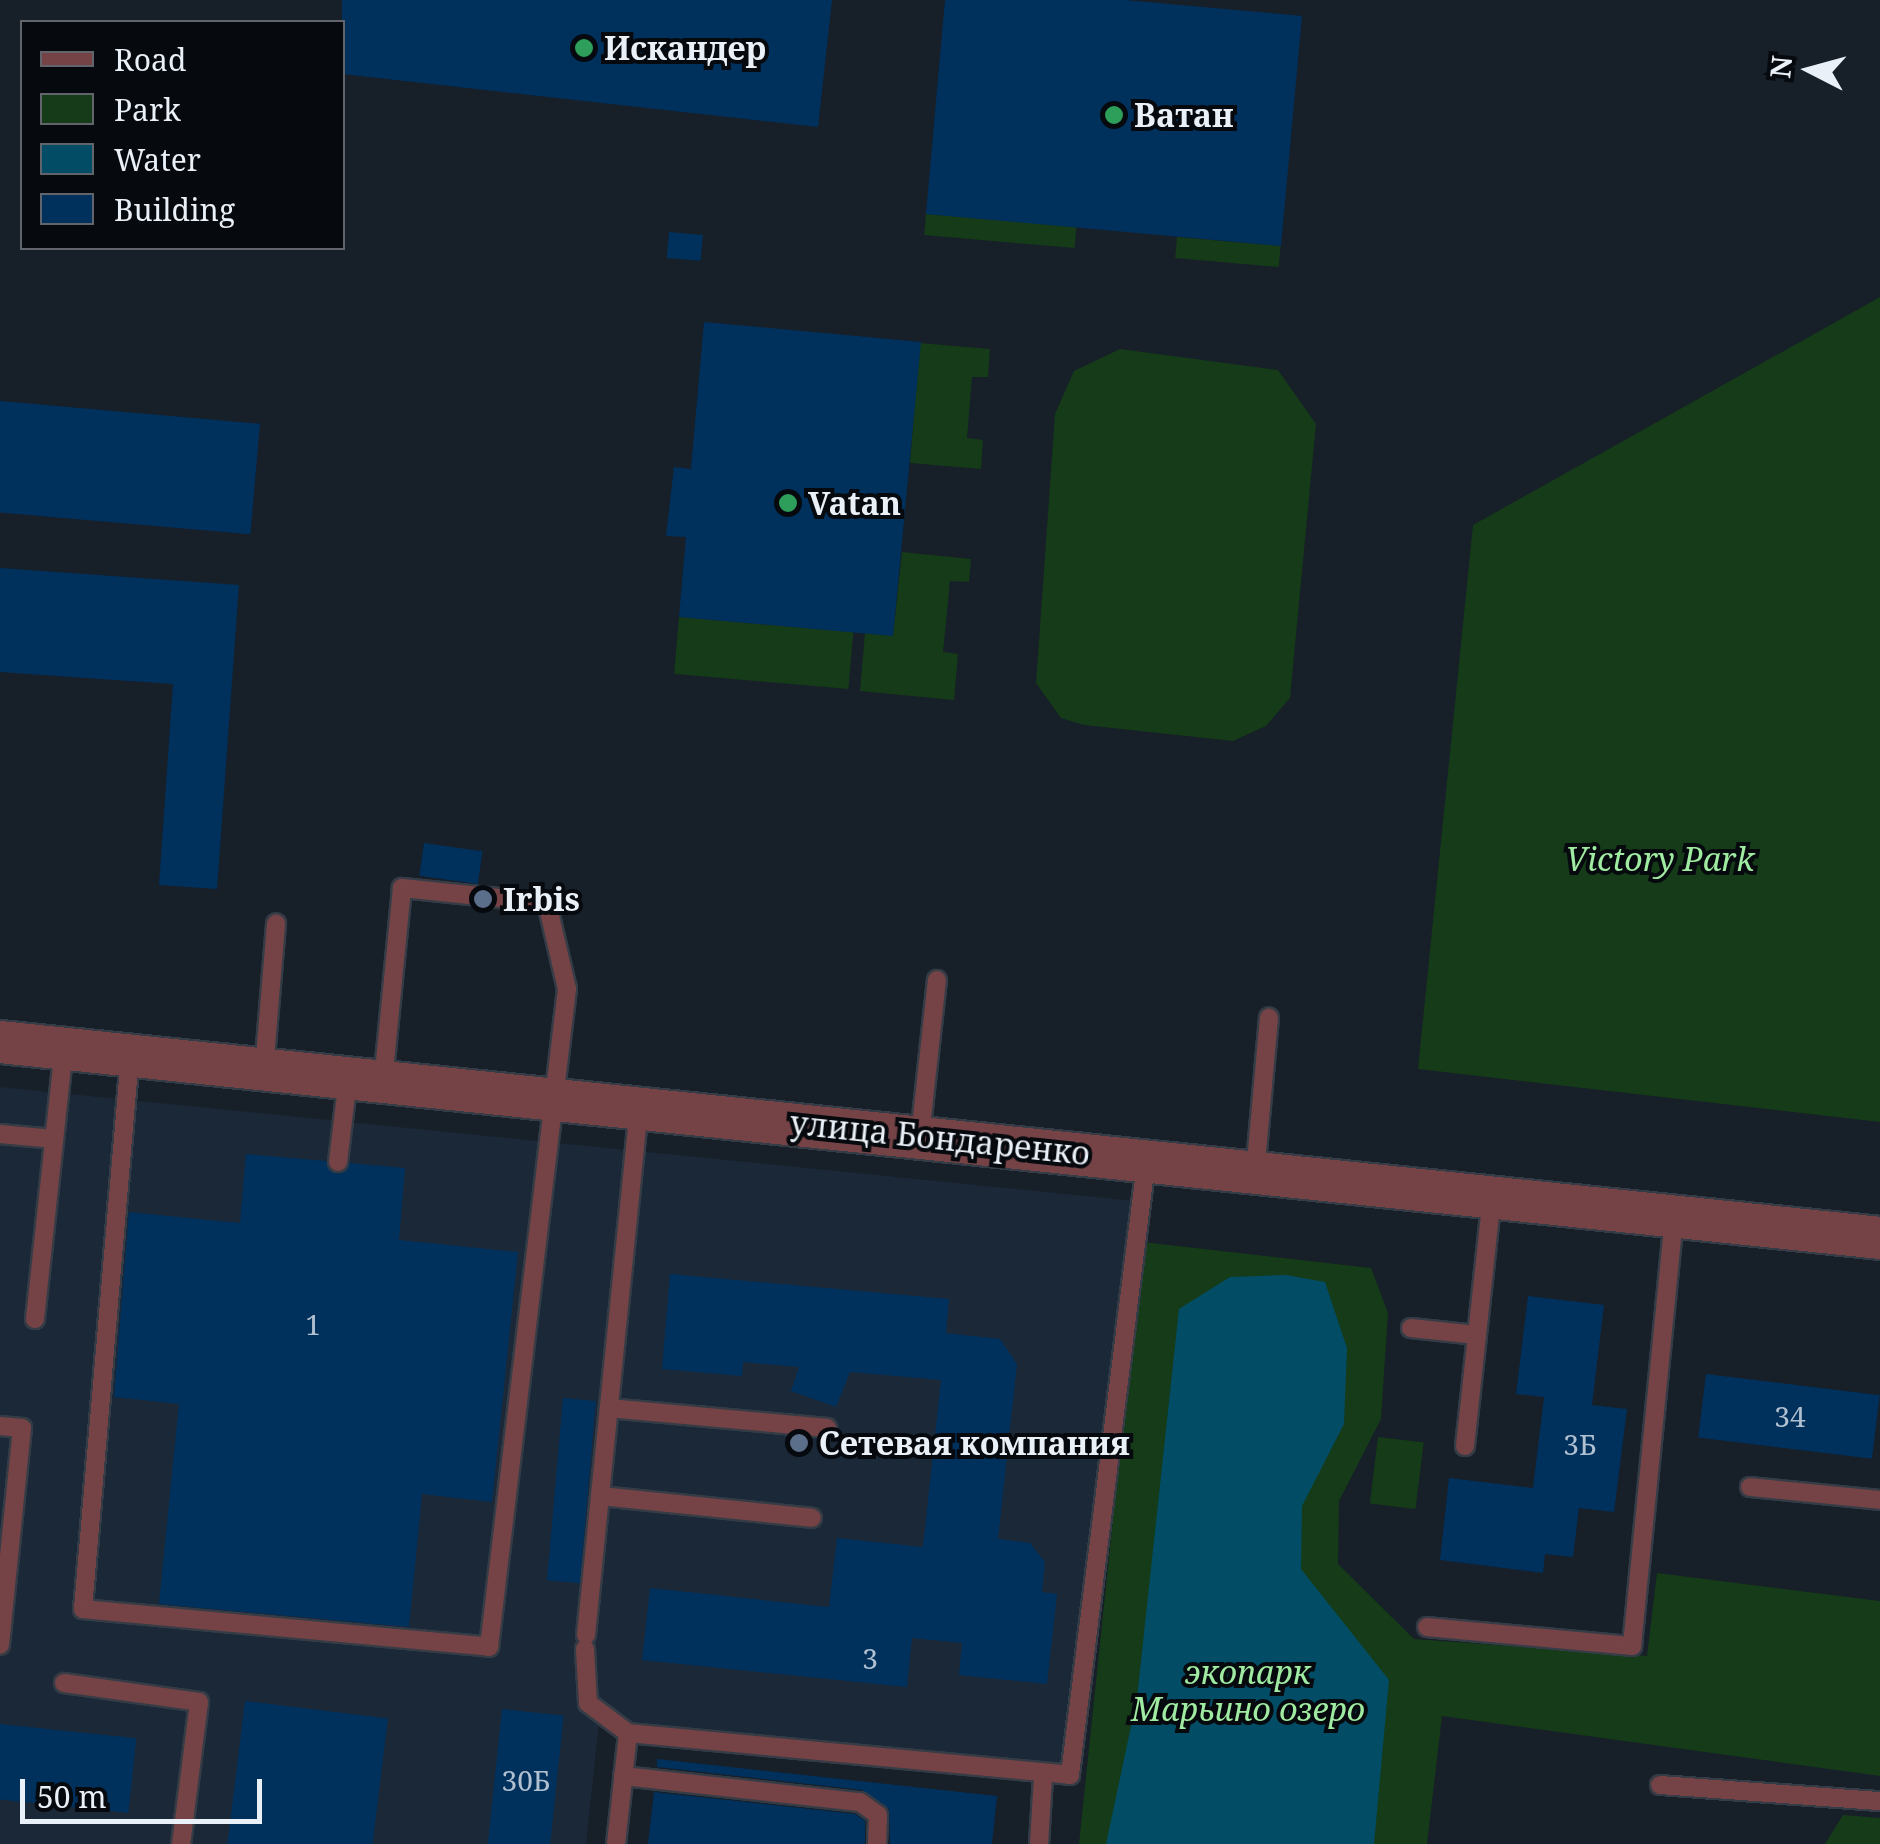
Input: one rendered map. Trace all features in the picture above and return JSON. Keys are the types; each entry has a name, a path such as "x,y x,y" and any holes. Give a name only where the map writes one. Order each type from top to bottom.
{"street":[{"name":"улица Бондаренко","path":"0,1042 555,1096 1880,1238"}],"lane":[{"path":"130,1055 83,1609 489,1647 567,989 547,903 402,888 366,1080 338,1162"},
{"path":"264,1070 276,923"},
{"path":"920,1136 937,980"},
{"path":"1255,1174 1269,1018"},
{"path":"35,1318 64,1048"},
{"path":"639,1106 586,1642 588,1702 628,1733 1043,1776 1073,1771 1146,1160"},
{"path":"0,1134 54,1140"},
{"path":"1465,1446 1492,1197"},
{"path":"1427,1627 1632,1646 1674,1216"},
{"path":"1411,1328 1478,1335"},
{"path":"609,1408 826,1428"},
{"path":"0,1426 22,1428 0,1646"},
{"path":"1750,1486 1880,1500"},
{"path":"600,1496 812,1518"},
{"path":"64,1683 199,1702 182,1844"},
{"path":"616,1844 628,1733"},
{"path":"623,1776 860,1802 878,1815 878,1844"},
{"path":"1040,1844 1043,1776"},
{"path":"1660,1785 1880,1802"}],"shaded area":[{"path":"0,1087 1135,1201 1067,1774 599,1723 586,1844 0,1844"}],"green space":[{"path":"926,214 1076,227 1075,248 924,235"},
{"path":"1177,237 1281,246 1279,267 1175,258"},
{"name":"Victory Park","path":"1880,297 1880,1122 1418,1069 1473,525"},
{"path":"920,343 990,349 988,377 972,377 967,438 983,440 981,469 910,463"},
{"path":"1120,349 1278,370 1316,424 1290,698 1266,726 1233,741 1084,725 1061,718 1036,683 1055,414 1074,371"},
{"path":"902,552 971,559 969,582 950,581 943,652 958,654 954,700 860,691 865,633 893,636"},
{"path":"679,617 853,632 848,689 674,674"},
{"name":"экопарк Марьино озеро","path":"1142,1242 1371,1268 1388,1313 1381,1419 1339,1501 1338,1564 1414,1639 1647,1656 1657,1573 1880,1601 1880,1776 1442,1716 1427,1844 1079,1844"},
{"path":"1378,1437 1424,1443 1415,1509 1370,1504"},
{"path":"1843,1815 1880,1818 1880,1844 1825,1844"}],"water":[{"name":"экопарк Марьино озеро","path":"1286,1275 1325,1282 1347,1348 1344,1424 1302,1506 1301,1569 1389,1680 1374,1844 1106,1844 1137,1698 1179,1309 1230,1277"}],"building":[{"name":"Искандер","path":"342,0 832,0 818,127 345,74"},
{"name":"Ватан","path":"945,0 1125,0 1302,16 1281,246 926,214"},
{"path":"669,232 703,235 701,261 667,258"},
{"name":"Vatan","path":"704,322 921,342 893,636 679,617 686,537 666,536 674,467 691,469"},
{"path":"0,401 260,424 250,534 0,512"},
{"path":"0,568 239,585 217,889 159,885 173,684 0,672"},
{"path":"424,843 482,851 478,884 419,876"},
{"path":"246,1154 326,1161 338,1174 350,1163 405,1168 399,1240 518,1252 492,1502 422,1494 409,1627 159,1604 179,1404 114,1397 129,1212 240,1223"},
{"path":"670,1274 949,1299 946,1333 1000,1339 1017,1364 998,1539 1030,1543 1045,1562 1042,1592 1057,1594 1047,1684 959,1675 962,1643 912,1638 907,1687 642,1660 650,1588 829,1607 837,1538 923,1547 941,1380 850,1372 836,1407 791,1391 799,1367 743,1362 742,1376 662,1369"},
{"path":"1528,1296 1604,1305 1592,1405 1627,1409 1614,1512 1579,1508 1573,1557 1545,1554 1543,1573 1440,1560 1449,1478 1533,1488 1544,1397 1516,1394"},
{"path":"1706,1374 1880,1395 1872,1459 1698,1438"},
{"path":"563,1398 596,1401 580,1583 547,1580"},
{"path":"245,1701 388,1719 373,1844 227,1844"},
{"path":"502,1709 564,1715 550,1844 488,1844"},
{"path":"0,1724 136,1738 128,1813 0,1799"},
{"path":"657,1759 997,1796 992,1844 890,1844 889,1809 862,1790 657,1767"},
{"path":"654,1792 855,1814 865,1821 865,1844 648,1844"}],"place":[{"name":"Искандер","path":"584,48"},
{"name":"Ватан","path":"1114,115"},
{"name":"Vatan","path":"788,503"},
{"name":"Irbis","path":"483,899"},
{"name":"Сетевая компания","path":"799,1443"}]}
